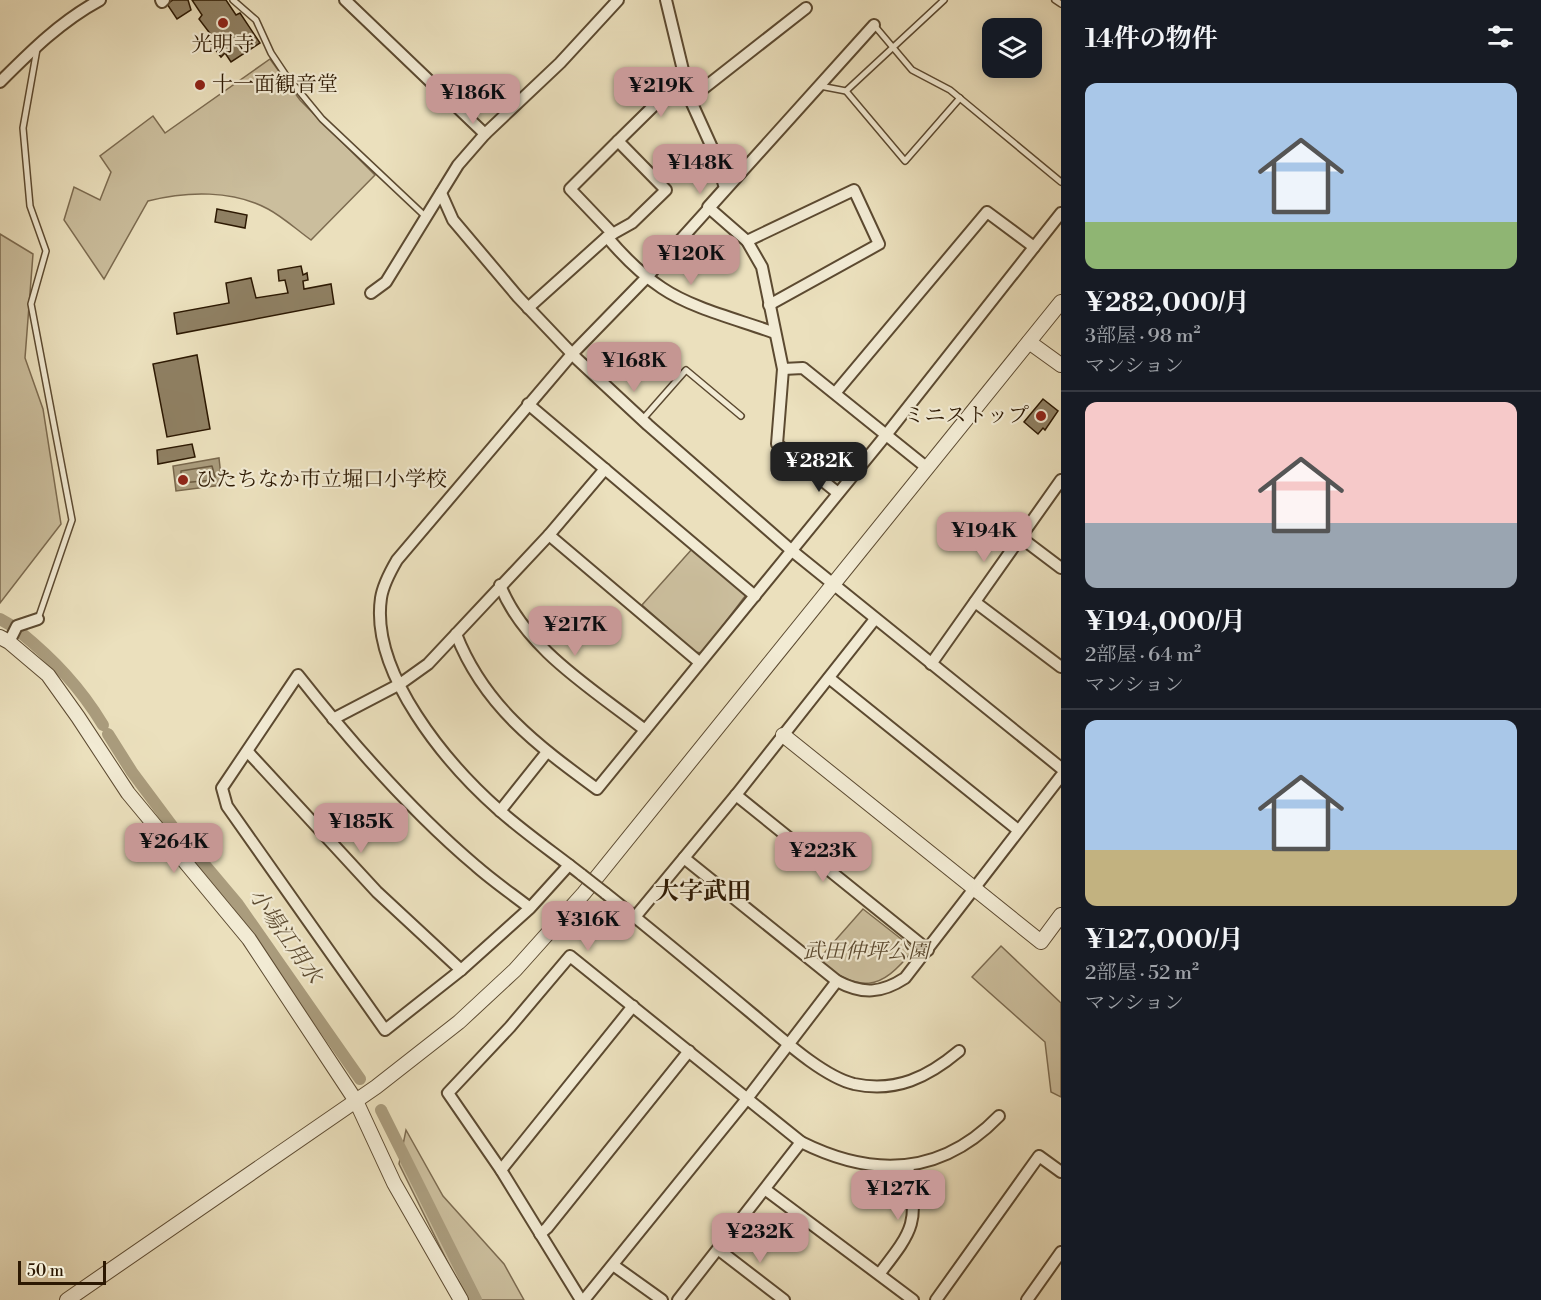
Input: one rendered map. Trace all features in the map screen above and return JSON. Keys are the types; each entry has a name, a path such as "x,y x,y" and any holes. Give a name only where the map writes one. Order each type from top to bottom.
{"street":[{"path":"0,82 38,45 76,13 100,0"},
{"path":"345,0 485,134"},
{"path":"355,10 364,0"},
{"path":"370,293 386,282 458,165 485,134 560,63 618,0"},
{"path":"666,0 690,99 714,152 725,188"},
{"path":"690,99 806,8"},
{"path":"874,26 725,188 647,277 572,354 397,561 387,579 381,605 382,636 400,684 420,718 457,767 500,811 582,874 789,1044 833,1076 854,1084 876,1086 898,1084 918,1079 935,1071 959,1052"},
{"path":"684,76 570,189 647,277 664,289 702,307 775,333"},
{"path":"528,308 610,236 632,223 666,190 618,141"},
{"path":"747,241 854,190 879,244 769,305"},
{"path":"441,193 453,220 528,308 572,354 642,420 791,550 1061,768"},
{"path":"708,207 747,241 762,267 783,369 777,444 837,493"},
{"path":"836,392 987,212 1034,247"},
{"path":"456,634 467,663 508,716 547,752 597,789 886,435 1061,213"},
{"path":"67,1300 356,1101 459,1022 544,939 584,893 1061,302"},
{"path":"1029,342 1061,365"},
{"path":"783,369 803,368 836,392 926,467"},
{"path":"528,404 755,596"},
{"path":"333,719 400,684 428,664 549,535 605,469"},
{"path":"931,664 1061,480"},
{"path":"549,535 699,662"},
{"path":"1020,537 1061,568"},
{"path":"500,585 506,600 531,637 645,730"},
{"path":"975,602 1061,667"},
{"path":"38,619 17,626 5,639 48,675 128,793 249,939 356,1101 394,1183 461,1300"},
{"path":"635,917 736,795 875,619"},
{"path":"530,908 476,866 420,812 333,719 298,675 222,788 227,806 385,1030 460,970 530,908 569,865"},
{"path":"829,678 1018,830"},
{"path":"783,735 1041,942 1061,915"},
{"path":"248,752 376,892 460,970"},
{"path":"500,811 547,752"},
{"path":"684,858 837,981 862,992 877,992 892,987 905,978 1061,776"},
{"path":"736,795 928,950"},
{"path":"837,981 746,1100 583,1300 501,1170 448,1093 510,1027 570,956 689,1051 746,1100 801,1142 827,1155 862,1165 908,1166 950,1151 971,1140 999,1116"},
{"path":"501,1170 633,1006"},
{"path":"540,1234 689,1051"},
{"path":"678,1300 766,1190 801,1142"},
{"path":"936,1300 1040,1156 1061,1172"},
{"path":"880,1273 901,1246 910,1229 914,1214 908,1166"},
{"path":"766,1190 880,1273 913,1300"},
{"path":"719,1250 784,1300"},
{"path":"1027,1300 1061,1252"},
{"path":"613,1265 662,1300"}],"lane":[{"path":"233,0 256,20 271,53 285,74 322,118 426,217"},
{"path":"846,92 944,0"},
{"path":"1054,0 1061,4"},
{"path":"874,26 912,70 950,90 1061,182"},
{"path":"38,45 23,128 30,206 46,250 31,304 72,520 38,619"},
{"path":"819,86 846,92 904,161 960,98"},
{"path":"642,420 686,370 741,416"}],"green space":[{"path":"270,59 300,100 375,175 311,240 274,212 240,198 194,194 148,201 104,279 64,220 74,187 100,200 111,172 100,156 153,116 165,133"},
{"path":"0,234 33,254 25,358 43,409 61,524 0,603"},
{"path":"692,549 746,595 702,653 695,652 642,605"},
{"name":"武田仲坪公園","path":"863,909 914,949 890,974 869,983 846,978 817,961"},
{"path":"1001,946 1061,1003 1061,1097 1051,1092 1045,1042 972,977"},
{"path":"406,1130 443,1196 504,1264 524,1300 470,1300 450,1267 399,1164"}],"water":[{"path":"219,458 222,485 176,491 173,466"}],"building":[{"path":"173,0 188,0 191,10 177,19 167,4"},
{"path":"192,0 226,0 236,15 240,13 260,43 231,62 225,53 221,57 210,43 215,40 199,19 202,15"},
{"path":"217,209 247,215 245,228 215,222"},
{"path":"301,266 303,275 307,273 308,280 303,281 304,289 331,284 334,304 177,334 174,313 229,303 226,283 251,278 256,298 288,293 285,280 279,281 278,270"},
{"path":"197,355 210,429 167,437 153,364"},
{"name":"ミニストップ","path":"1043,399 1058,411 1045,430 1043,428 1038,434 1024,422"},
{"path":"192,444 195,457 158,464 157,450"}],"waterway":[{"name":"小場江用水","path":"0,619 14,627"},
{"name":"小場江用水","path":"20,632 66,675 103,725"},
{"name":"小場江用水","path":"108,734 132,772 173,827 237,903 360,1079"},
{"name":"小場江用水","path":"381,1110 476,1300"}],"place":[{"name":"光明寺","path":"223,23"},
{"name":"十一面観音堂","path":"200,85"},
{"name":"ミニストップ","path":"1041,416"},
{"name":"ひたちなか市立堀口小学校","path":"183,480"}],"district":[{"name":"大字武田","path":"703,892"}]}
